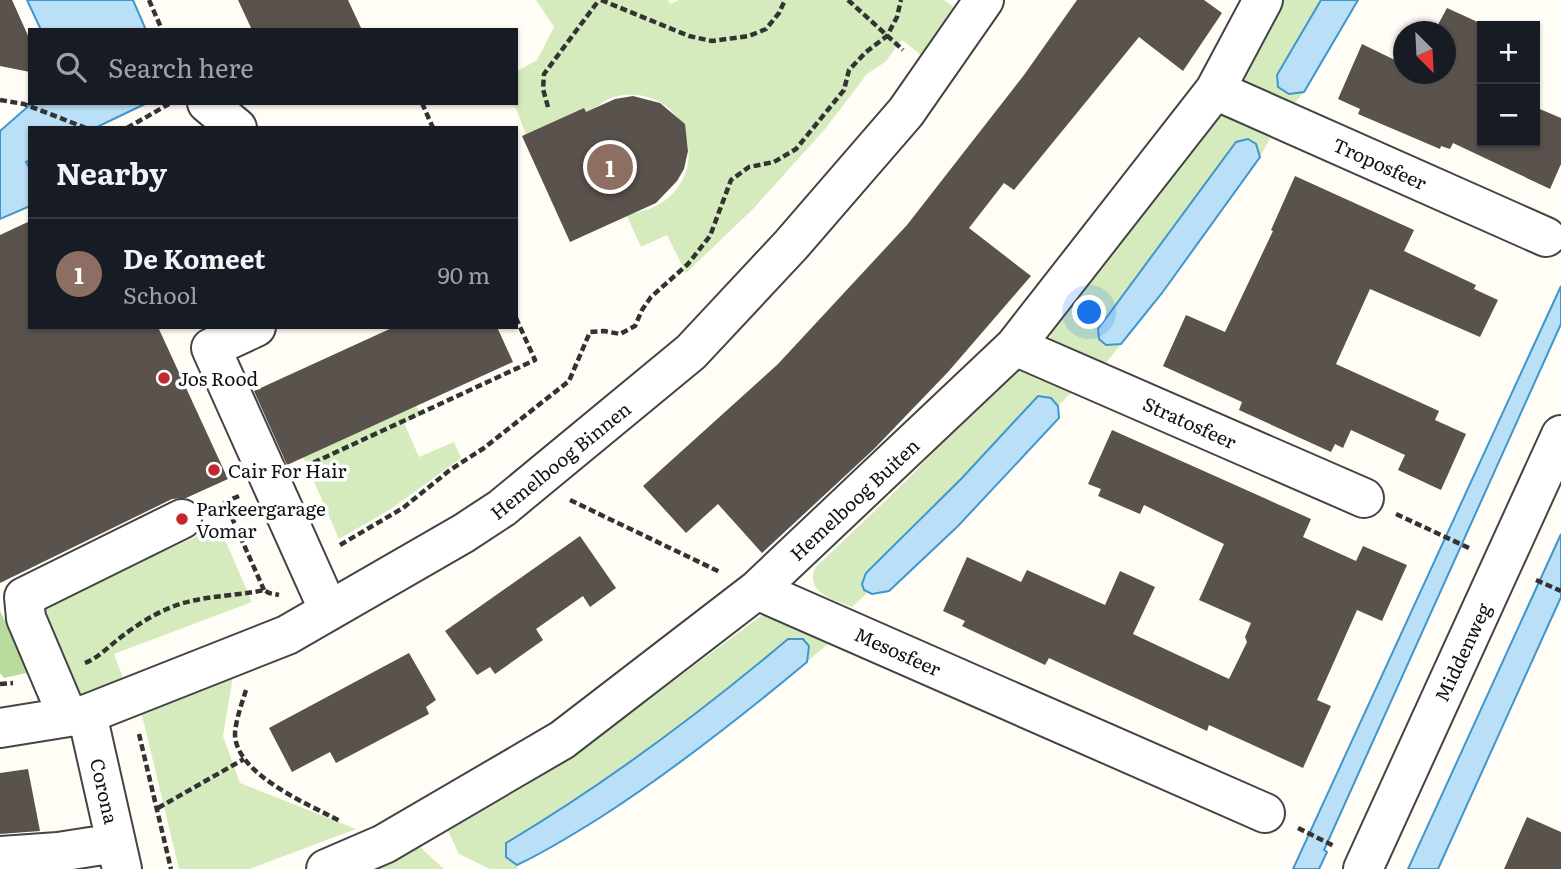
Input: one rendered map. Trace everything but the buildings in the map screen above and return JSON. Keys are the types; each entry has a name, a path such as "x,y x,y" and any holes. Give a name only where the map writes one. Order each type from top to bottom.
{"street":[{"name":"Hemelboog Binnen","path":"0,728 78,715 287,635 482,523 691,352 790,245 906,112 984,0"},
{"name":"Hemelboog Buiten","path":"326,869 384,844 562,740 757,590 1016,346 1215,90 1263,0"},
{"name":"Troposfeer","path":"1215,90 1546,237"},
{"path":"209,105 235,126"},
{"path":"252,329 211,348 329,611"},
{"name":"Stratosfeer","path":"1016,346 1364,498"},
{"name":"Middenweg","path":"1351,858 1561,435"},
{"name":"Corona","path":"119,856 78,715 52,677 26,618 24,597 182,519"},
{"name":"Mesosfeer","path":"757,590 1281,820"},
{"path":"0,856 58,852 119,856"}],"path":[{"path":"149,0 162,28"},
{"path":"548,107 543,89 544,74 600,0 689,36 712,41 749,36 766,29 779,13 785,0"},
{"path":"848,0 934,75"},
{"path":"308,562 402,508 569,381 590,332 620,334 635,326 651,298 688,264 710,236 731,180 749,167 774,162 796,149 844,90 849,70 887,36 897,18 901,0"},
{"path":"0,100 23,104 81,126"},
{"path":"131,126 167,105"},
{"path":"423,105 432,126"},
{"path":"0,684 52,677 93,660 125,634 166,609 194,599 235,597 264,590 225,502 535,360 518,322"},
{"path":"534,483 757,590"},
{"path":"1432,531 1465,547"},
{"path":"1529,577 1561,591"},
{"path":"256,647 235,734 244,759 271,785 384,844"},
{"path":"130,697 171,869"},
{"path":"158,808 244,759"},
{"path":"1281,820 1351,858"}],"green space":[{"path":"536,0 668,0 670,4 679,0 944,0 966,17 931,63 902,40 885,62 867,74 825,129 754,208 686,273 667,235 641,247 626,214 655,207 675,192 686,172 689,150 683,128 671,110 651,98 617,96 606,100 589,114 576,120 526,135 515,105 518,105 518,71 537,60 554,27"},
{"path":"1278,0 1321,0 1277,75 1288,94 1304,92 1285,114 1237,84"},
{"path":"1220,113 1273,133 1260,157 1256,144 1235,142 1098,329 1105,344 1121,344 1102,368 1057,350 1051,340 1051,325"},
{"path":"1022,365 1079,385 1058,406 1051,398 1038,396 962,478 864,590 868,592 852,607 829,598 817,589 813,577 815,568 908,479 1009,371"},
{"path":"414,401 421,415 404,423 419,457 454,442 461,458 391,509 339,539 301,452"},
{"path":"219,526 252,602 114,654 125,683 81,699 39,608"},
{"path":"773,607 837,636 807,662 809,647 787,639 651,747 506,843 506,857 517,865 517,869 490,869 459,854 448,831 527,785 586,746"},
{"path":"0,611 31,672 4,678 0,673"},
{"path":"233,676 223,736 240,783 356,829 249,869 179,869 141,711"},
{"path":"420,847 444,869 370,869"}],"water":[{"path":"27,0 133,0 145,28 40,28"},
{"path":"1321,0 1358,0 1304,92 1289,94 1278,87 1277,75"},
{"path":"30,105 143,105 99,126 28,126 28,207 0,219 0,131"},
{"path":"1248,139 1256,144 1260,157 1162,293 1121,344 1106,345 1099,339 1098,329 1236,142"},
{"path":"1561,286 1561,324 1324,850 1327,852 1319,869 1293,869"},
{"path":"1038,396 1051,398 1058,406 1059,418 958,526 889,591 872,594 864,590 862,584 866,573 962,478"},
{"path":"1561,534 1561,597 1438,869 1408,869"},
{"path":"788,639 803,639 809,646 807,662 707,742 655,781 550,848 517,865 506,857 506,843 651,747"}],"place":[{"name":"De Komeet","path":"610,167"},
{"name":"Jos Rood","path":"164,378"},
{"name":"Cair For Hair","path":"214,470"},
{"name":"Parkeergarage Vomar","path":"182,519"}]}
